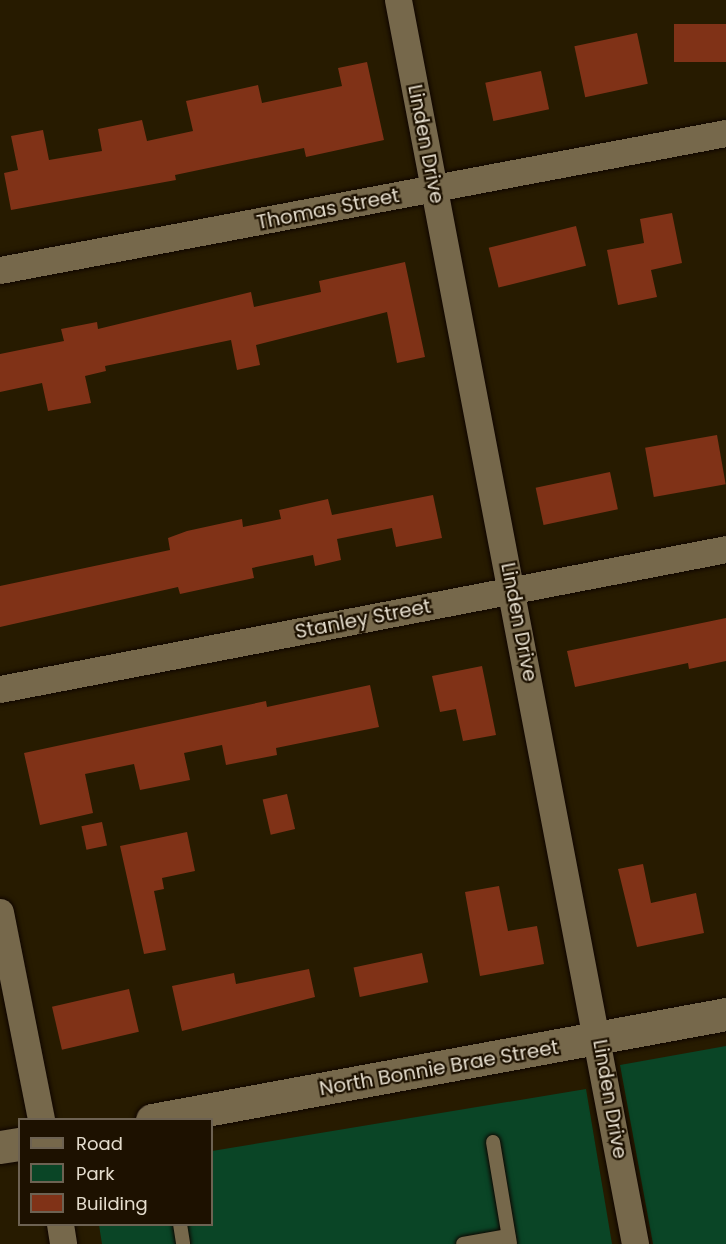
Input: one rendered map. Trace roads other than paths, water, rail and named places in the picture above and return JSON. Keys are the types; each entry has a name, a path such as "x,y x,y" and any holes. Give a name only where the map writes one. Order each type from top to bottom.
{"main road":[{"name":"North Bonnie Brae Street","path":"158,1118 726,1014"},
{"path":"0,1147 18,1144"}],"street":[{"name":"Linden Drive","path":"398,0 599,1038 635,1244"},
{"name":"Thomas Street","path":"0,270 726,133"},
{"name":"Stanley Street","path":"0,689 726,549"},
{"path":"0,912 3,946 41,1118"},
{"path":"60,1226 63,1244"}],"lane":[{"path":"463,1244 509,1240 493,1142"},
{"path":"180,1226 183,1244"}]}
